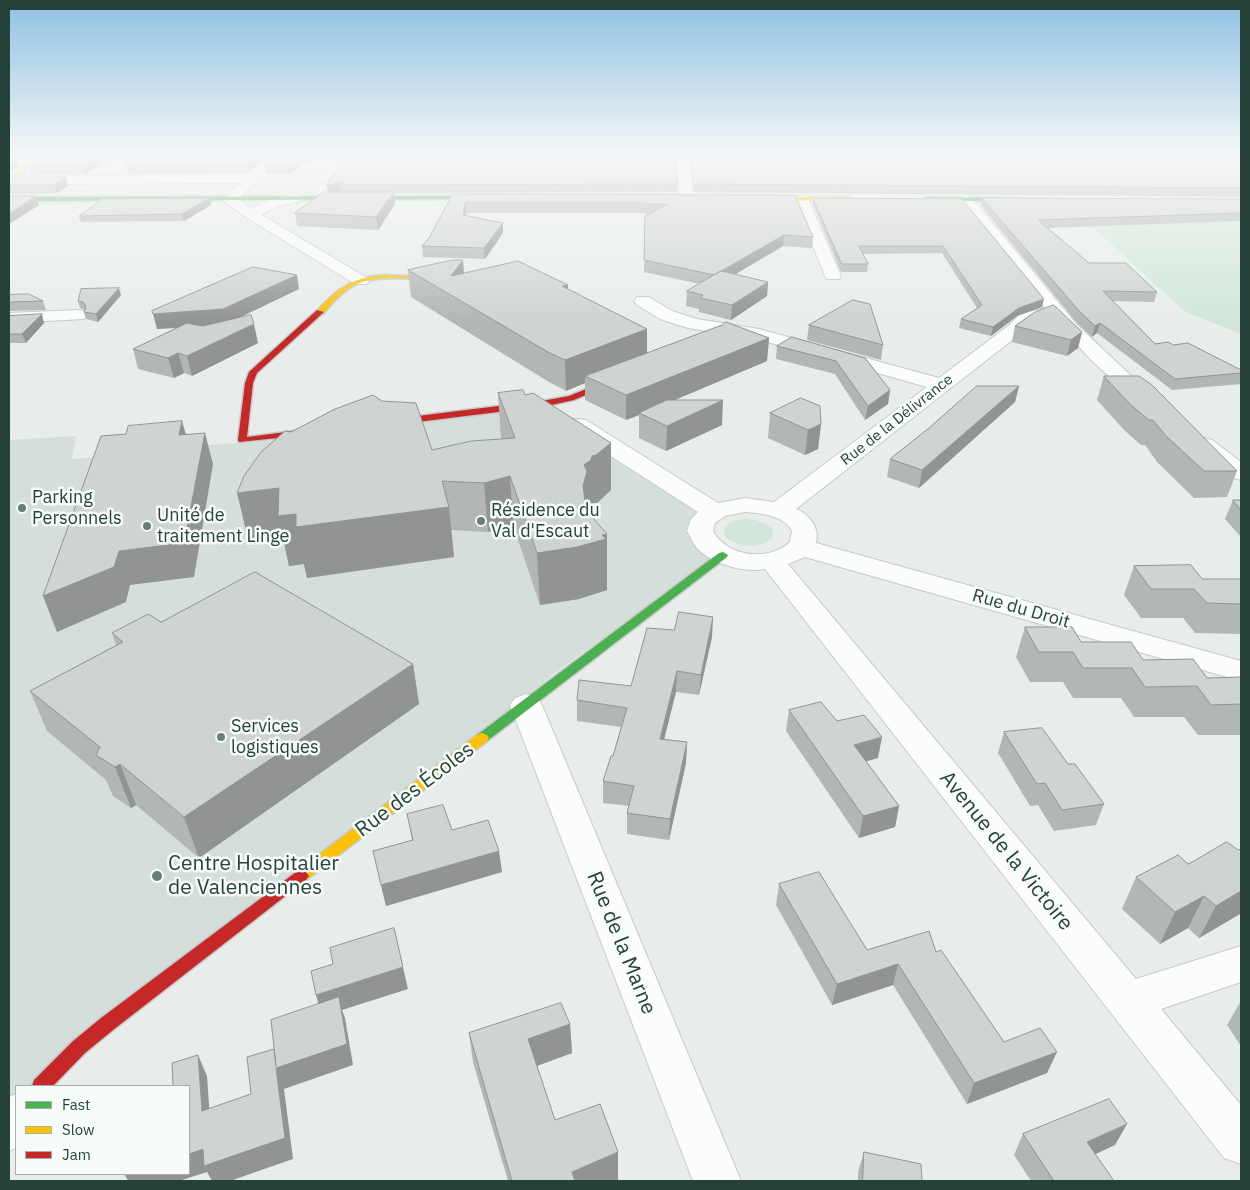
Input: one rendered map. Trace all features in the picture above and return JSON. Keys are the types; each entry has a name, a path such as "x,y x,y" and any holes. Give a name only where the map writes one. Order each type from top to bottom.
{"street":[{"path":"248,213 361,281"},
{"path":"252,215 256,213"},
{"path":"807,213 833,276"},
{"path":"977,213 1071,329 1117,374 1163,413"},
{"path":"331,429 242,440 249,383 253,372 346,287 361,281 386,279 461,280"},
{"path":"643,301 673,318 704,326 725,335 758,334 942,385"},
{"name":"Rue de la Délivrance","path":"780,510 1030,316 1058,313"},
{"path":"9,318 78,316"},
{"name":"Rue de la Délivrance","path":"1014,330 1030,326 1071,329"},
{"path":"370,424 547,404 571,398 633,373"},
{"path":"547,404 714,511"},
{"path":"1191,435 1241,473"},
{"path":"723,555 707,545 700,533 702,521 714,511 745,505 780,510 801,526 805,537 786,554"},
{"name":"Rue du Droit","path":"723,555 746,561 786,554 1241,671"},
{"name":"Avenue de la Victoire","path":"786,554 1128,1001 1241,1141"},
{"name":"Rue des Écoles","path":"42,1085 79,1048 107,1024 723,555"},
{"name":"Rue de la Marne","path":"526,705 717,1181"},
{"path":"1128,1001 1241,964"}],"shaded area":[{"name":"Centre Hospitalier de Valenciennes","path":"542,406 711,512 701,532 717,556 556,672 46,1085 15,1085 15,1110 9,1119 9,440 76,436 72,459 219,444 302,439"}],"green space":[{"path":"1241,221 1241,334 1184,311 1092,226"},
{"path":"744,519 756,520 767,524 773,530 772,538 755,546 748,546 736,543 725,536 724,529 731,522"}],"building":[{"path":"84,213 185,213 182,214 79,216"},
{"path":"296,213 379,213 376,217"},
{"path":"443,213 463,213 463,215 503,223 484,248 422,246 429,238"},
{"path":"652,213 803,213 813,237 784,235 714,275 644,260 645,216"},
{"path":"819,213 973,213 1044,299 1019,308 993,327 961,319 982,305 943,246 859,246 868,264 842,264"},
{"path":"995,213 1241,213 1038,220 1089,263 1126,263 1157,292 1103,291 1155,344 1168,342 1173,345 1188,343 1241,370 1241,373 1175,379 1100,323 1095,326 1081,313"},
{"path":"453,260 463,260 451,276 518,261 568,285 562,286 647,329 565,360 548,352 408,270"},
{"path":"253,267 297,275 223,309 153,314 152,311"},
{"path":"721,271 768,282 732,305 700,298 703,295 687,291"},
{"path":"119,288 96,314 84,312 86,306 83,302 78,301 81,289"},
{"path":"29,294 43,301 9,302 9,295"},
{"path":"853,300 870,304 883,345 809,325"},
{"path":"1054,305 1082,332 1071,340 1015,326 1035,312"},
{"path":"42,314 22,334 9,334 9,316"},
{"path":"251,315 254,324 187,356 178,353 168,358 133,349 187,323 202,326"},
{"path":"726,322 769,338 626,395 585,376 722,325"},
{"path":"792,337 865,358 890,390 868,406 836,361 777,346"},
{"path":"1104,376 1139,376 1152,385 1237,471 1204,471 1166,436 1153,420 1149,420 1131,405"},
{"path":"977,386 1019,386 922,470 890,459 929,428"},
{"path":"523,390 525,395 533,393 611,443 592,456 591,460 584,465 587,471 583,486 585,501 592,517 607,534 602,535 606,539 577,547 537,553 510,476 484,483 442,481 449,507 296,527 296,514 278,516 279,488 237,493 244,476 261,452 285,431 291,432 335,409 373,395 382,401 416,403 432,450 471,441 515,438 498,393"},
{"path":"801,398 820,406 821,424 808,430 770,413"},
{"path":"667,400 723,400 667,426 639,413"},
{"path":"182,421 179,435 205,433 184,543 119,551 114,567 43,596 101,436 126,434 128,426"},
{"path":"1233,500 1241,500 1241,510"},
{"path":"1191,565 1202,579 1241,579 1241,604 1207,603 1194,589 1151,589 1134,566"},
{"name":"Services logistiques","path":"255,572 413,664 184,817 120,764 115,767 96,755 100,747 30,691 123,642 112,633 148,614 161,622"},
{"path":"679,612 713,617 701,675 677,671 660,739 687,742 670,819 627,813 634,786 603,781 611,756 613,756 627,708 577,700 579,680 631,686 647,628 674,630"},
{"path":"1025,627 1072,627 1081,642 1131,642 1143,660 1193,659 1207,678 1241,677 1241,704 1211,705 1197,686 1145,687 1132,668 1083,668 1073,652 1039,652"},
{"path":"821,702 837,721 864,715 882,737 854,745 899,806 863,816 789,710"},
{"path":"1042,728 1068,764 1075,764 1104,804 1062,810 1045,783 1037,784 1004,732"},
{"path":"443,805 452,830 488,820 499,851 381,885 373,851 413,840 407,814"},
{"path":"1227,842 1238,850 1241,849 1241,891 1216,906 1204,896 1175,912 1136,877 1178,855 1188,864"},
{"path":"819,872 867,950 929,931 936,952 941,950 1004,1042 1040,1028 1057,1052 974,1083 898,964 837,984 779,884"},
{"path":"394,928 403,967 316,995 311,971 333,964 330,948"},
{"path":"339,997 347,1044 276,1068 285,1138 204,1166 203,1149 190,1154 190,1085 173,1085 172,1063 198,1055 202,1111 251,1094 247,1057 274,1049 276,1066 271,1020"},
{"path":"561,1003 570,1024 528,1039 555,1120 600,1104 618,1152 572,1172 575,1181 512,1181 469,1033"},
{"path":"1109,1099 1127,1124 1087,1142 1114,1181 1054,1181 1023,1134"},
{"path":"864,1152 921,1164 922,1181 863,1181"}],"traffic: fast":[{"path":"482,738 723,555"}],"traffic: slow":[{"path":"320,312 343,290 361,280 385,277 447,280"},
{"path":"301,876 482,738"}],"traffic: jam":[{"path":"317,431 242,440 249,383 253,372 320,312"},
{"path":"385,423 547,403 571,398 621,378"},
{"path":"42,1085 79,1047 107,1024 301,876"}],"place":[{"name":"Parking Personnels","path":"22,508"},
{"name":"Résidence du Val d'Escaut","path":"481,521"},
{"name":"Unité de traitement Linge","path":"147,526"},
{"name":"Services logistiques","path":"221,737"},
{"name":"Centre Hospitalier de Valenciennes","path":"157,876"}]}
